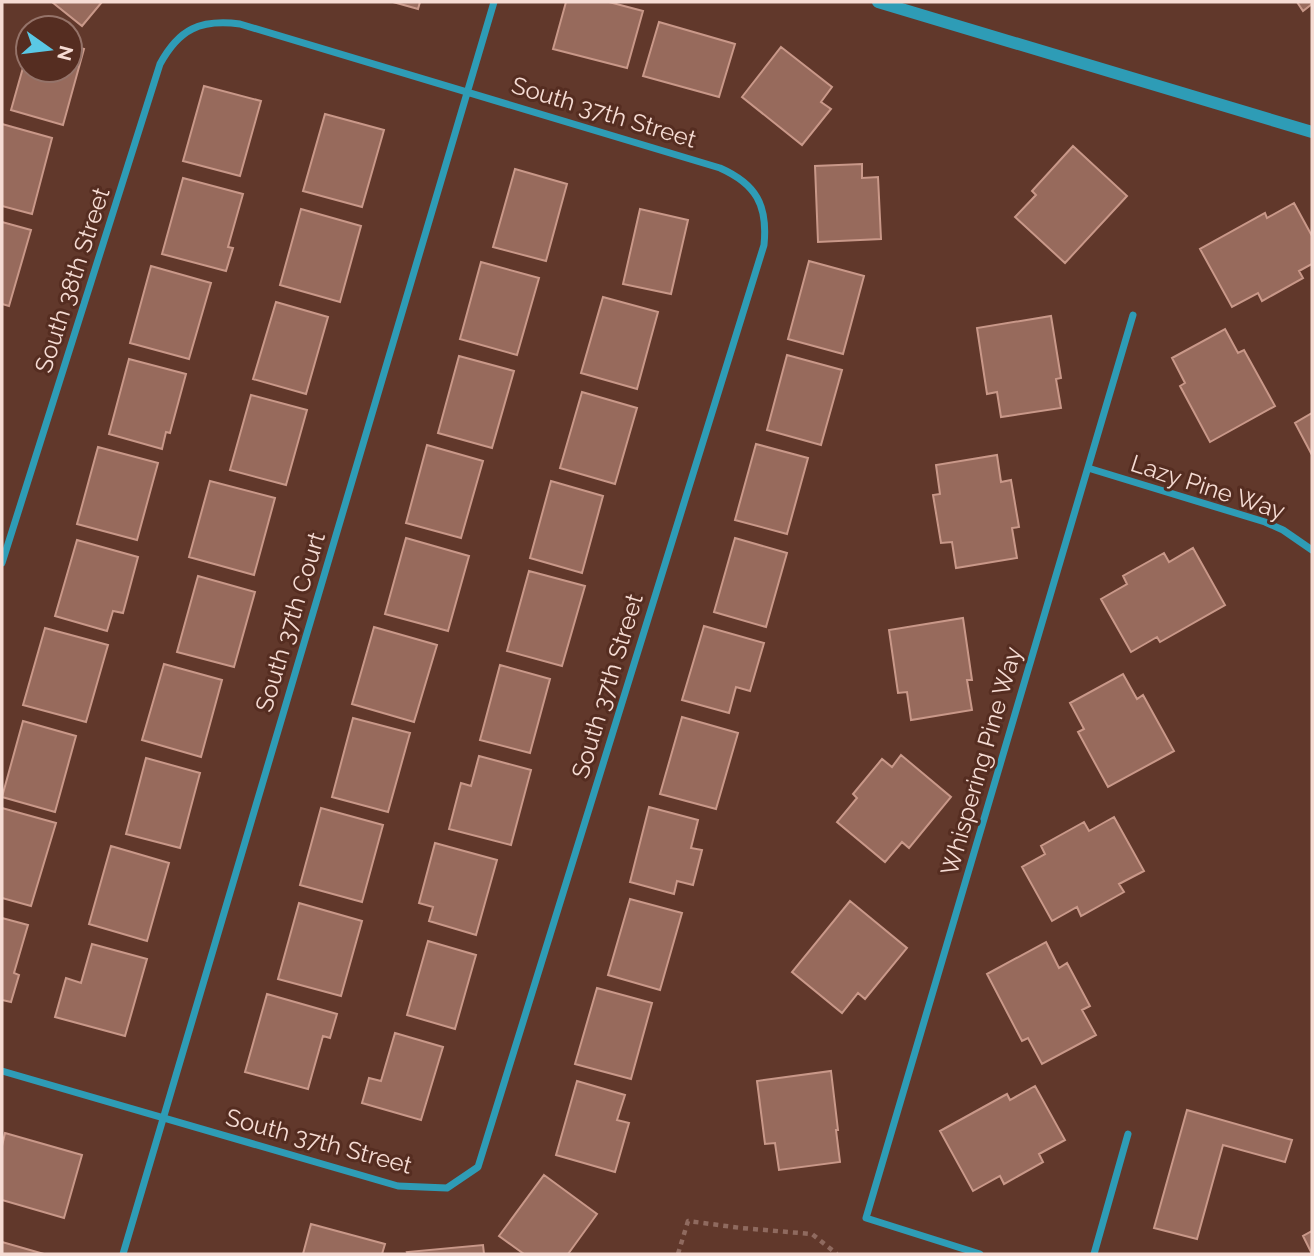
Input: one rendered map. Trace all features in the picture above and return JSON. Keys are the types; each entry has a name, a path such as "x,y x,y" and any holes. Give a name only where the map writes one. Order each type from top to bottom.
{"street":[{"name":"South 37th Court","path":"123,1254 494,2"},
{"path":"878,2 1312,132"},
{"name":"South 37th Street","path":"2,1071 397,1186 447,1188 478,1167 764,245 766,225 762,206 752,189 738,176 707,164 468,91 240,24 220,21 201,24"},
{"name":"South 38th Street","path":"2,563 160,64 183,33 201,24"},
{"name":"Whispering Pine Way","path":"980,1254 866,1217 1133,315"},
{"name":"Lazy Pine Way","path":"1088,468 1265,522 1283,530 1312,551"},
{"path":"1094,1254 1128,1134"}],"path":[{"path":"678,1254 688,1221 812,1234 836,1254"}],"building":[{"path":"52,2 102,2 84,24 84,14 67,14"},
{"path":"393,2 420,2 418,9"},
{"path":"566,2 609,2 643,11 627,68 553,49"},
{"path":"1297,2 1312,2 1312,4 1303,11"},
{"path":"659,22 735,44 719,97 643,76"},
{"path":"781,47 832,87 821,102 831,109 802,145 742,97"},
{"path":"18,84 74,84 63,125 11,110"},
{"path":"204,86 261,101 240,176 183,161"},
{"path":"325,114 384,130 362,207 303,191"},
{"path":"2,124 52,138 32,214 2,206"},
{"path":"1073,146 1127,196 1065,263 1015,217 1036,195 1032,191"},
{"path":"862,164 862,178 878,177 881,239 818,242 815,166"},
{"path":"515,169 567,184 546,261 493,247"},
{"path":"183,178 243,194 228,247 233,248 226,271 162,254"},
{"path":"1294,203 1312,236 1312,264 1299,271 1303,278 1262,301 1258,293 1232,307 1200,249 1265,213 1267,218"},
{"path":"301,209 361,226 340,302 280,285"},
{"path":"640,209 688,220 671,294 623,284"},
{"path":"2,222 31,230 9,306 2,304"},
{"path":"809,261 864,276 843,354 788,339"},
{"path":"481,262 539,278 517,355 460,339"},
{"path":"151,266 211,283 189,359 130,343"},
{"path":"603,297 658,312 637,389 581,373"},
{"path":"276,302 328,317 306,394 253,379"},
{"path":"1051,316 1061,378 1056,379 1061,408 1001,417 997,392 987,394 977,328"},
{"path":"1225,329 1238,353 1244,350 1275,406 1210,442 1180,386 1185,383 1172,358"},
{"path":"787,355 842,370 821,445 767,430"},
{"path":"459,356 514,371 492,448 438,433"},
{"path":"129,359 186,374 170,433 166,432 162,449 109,434"},
{"path":"582,392 637,408 615,484 560,468"},
{"path":"251,395 307,410 286,485 230,470"},
{"path":"1312,413 1312,455 1295,423"},
{"path":"756,444 808,458 787,534 735,520"},
{"path":"427,445 483,461 461,538 406,523"},
{"path":"98,447 158,463 137,540 77,524"},
{"path":"997,455 1001,482 1011,480 1019,527 1012,528 1017,558 956,568 952,542 941,543 933,495 940,494 936,465"},
{"path":"210,481 275,498 254,575 189,557"},
{"path":"551,481 603,496 582,573 530,558"},
{"path":"406,538 469,556 448,631 385,614"},
{"path":"735,538 787,553 766,627 714,612"},
{"path":"77,540 138,557 123,613 113,611 107,631 55,616"},
{"path":"1193,548 1225,605 1160,642 1157,637 1131,652 1101,599 1127,584 1123,576 1164,553 1169,562"},
{"path":"529,571 585,586 562,666 507,651"},
{"path":"198,576 255,592 234,667 177,652"},
{"path":"963,618 972,680 967,680 972,710 911,720 907,692 898,693 889,630"},
{"path":"704,626 764,643 750,691 736,687 729,713 682,700"},
{"path":"374,627 437,645 414,722 352,704"},
{"path":"45,628 108,645 86,722 23,705"},
{"path":"164,664 222,680 201,757 142,740"},
{"path":"500,665 550,679 530,753 480,740"},
{"path":"1123,674 1137,699 1143,695 1174,751 1108,787 1078,732 1084,729 1070,703"},
{"path":"682,717 738,733 716,809 660,794"},
{"path":"353,718 410,733 388,812 332,797"},
{"path":"23,721 76,736 55,812 2,797"},
{"path":"901,755 951,797 909,848 902,842 885,862 837,822 857,798 853,794 882,759 892,767"},
{"path":"479,756 531,770 511,845 449,829 461,783 471,786"},
{"path":"146,758 200,773 180,848 126,834"},
{"path":"649,807 698,820 691,848 702,850 693,885 677,881 674,894 630,882"},
{"path":"2,808 56,823 31,906 2,898"},
{"path":"321,808 383,825 362,902 300,885"},
{"path":"1114,817 1144,871 1119,884 1124,892 1081,916 1077,907 1052,921 1022,867 1045,854 1041,846 1084,822 1089,831"},
{"path":"435,843 497,860 476,935 429,921 433,907 419,903"},
{"path":"111,846 169,863 147,941 89,924"},
{"path":"630,899 682,913 660,990 608,975"},
{"path":"850,901 907,948 865,999 858,993 842,1013 792,972"},
{"path":"299,903 362,921 341,996 278,979"},
{"path":"2,918 28,925 14,973 19,975 11,1002 2,1000"},
{"path":"428,941 476,955 455,1029 407,1015"},
{"path":"1046,942 1059,968 1067,963 1090,1006 1082,1010 1096,1035 1042,1064 1028,1038 1022,1041 987,974"},
{"path":"92,944 147,959 125,1036 55,1017 66,978 81,983"},
{"path":"597,988 652,1003 631,1079 575,1064"},
{"path":"267,994 337,1014 330,1038 323,1036 308,1089 245,1072"},
{"path":"395,1033 443,1047 421,1120 362,1103 369,1078 381,1081"},
{"path":"831,1071 840,1162 779,1170 775,1143 765,1144 757,1081"},
{"path":"577,1081 625,1095 617,1120 629,1123 615,1172 556,1155"},
{"path":"1035,1086 1065,1140 1039,1154 1043,1162 1004,1184 1000,1176 973,1191 940,1131 1007,1094 1010,1100"},
{"path":"1187,1110 1292,1140 1285,1162 1223,1145 1197,1239 1154,1228"},
{"path":"5,1133 82,1155 64,1218 2,1200 2,1146"},
{"path":"544,1175 597,1214 568,1254 524,1254 499,1236"},
{"path":"311,1224 385,1244 382,1254 303,1254"},
{"path":"1312,1231 1312,1254 1303,1236"},
{"path":"2,1242 44,1254 2,1254"},
{"path":"483,1245 484,1254 407,1252"}]}
